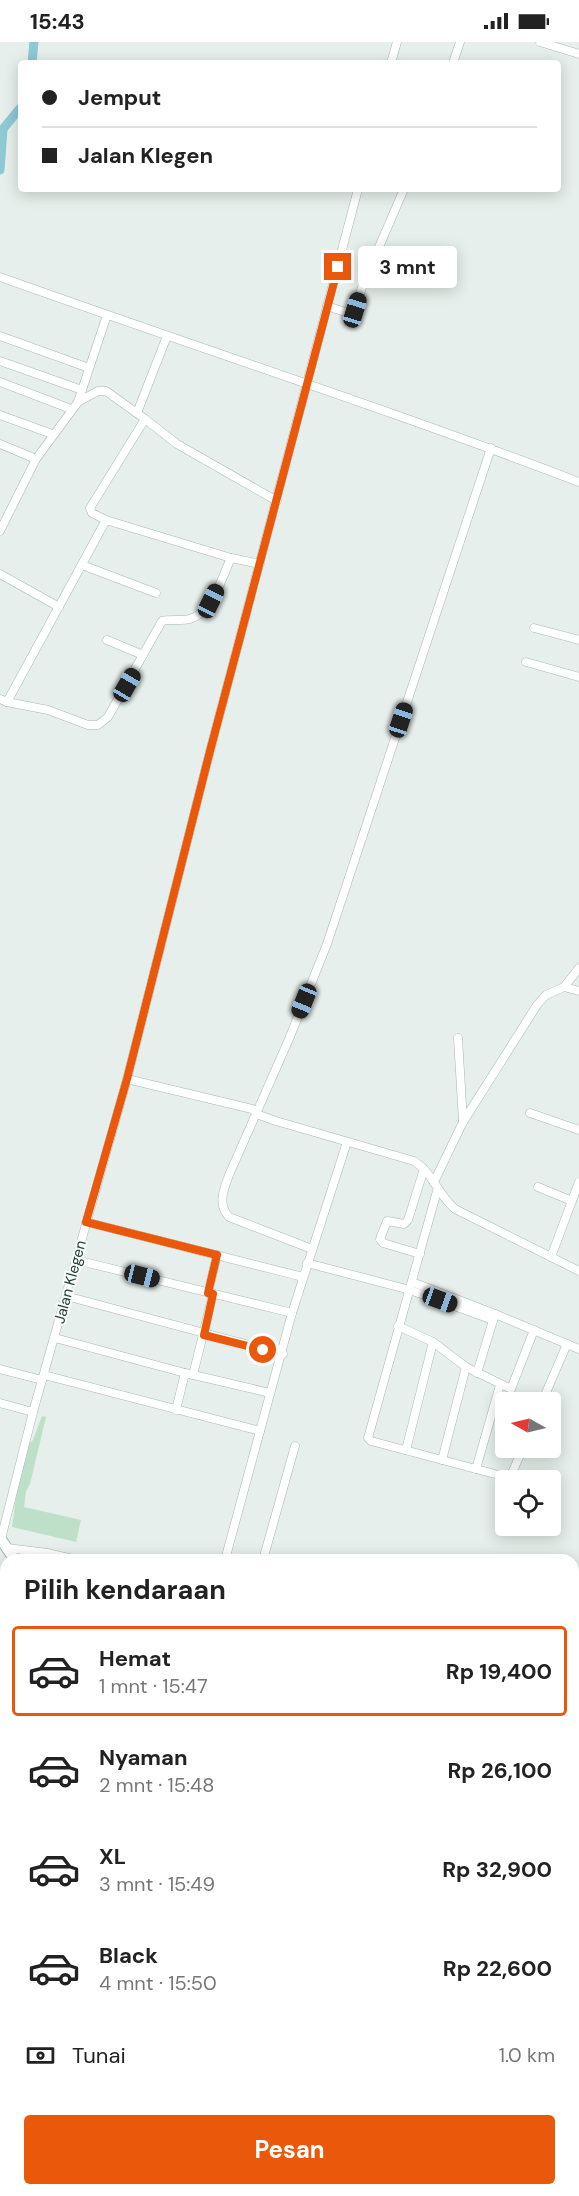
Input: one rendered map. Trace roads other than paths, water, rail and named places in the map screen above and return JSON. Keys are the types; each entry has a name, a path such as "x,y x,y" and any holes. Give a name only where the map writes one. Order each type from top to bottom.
{"street":[{"path":"393,60 397,42"},
{"path":"454,60 460,42"},
{"path":"540,42 561,45 579,54"},
{"name":"Jalan Klegen","path":"3,1542 33,1412 127,1079 357,192"},
{"path":"327,306 348,313 355,310 363,284 403,192"},
{"path":"0,277 490,448 579,482"},
{"path":"78,402 107,315"},
{"path":"0,336 89,368"},
{"path":"137,413 166,336"},
{"path":"0,361 82,390"},
{"path":"0,382 71,409"},
{"path":"0,531 36,459 52,434 78,402 102,390 111,393 177,444 278,501"},
{"path":"0,415 52,434"},
{"path":"145,419 90,508 94,515 231,558 260,564"},
{"path":"0,444 36,459"},
{"path":"312,1249 229,1216 223,1209 222,1198 229,1175 289,1039 327,944 490,448"},
{"path":"106,520 59,607 3,701 48,710 88,725 98,725 108,717 162,621 190,619 203,612 211,601 231,558"},
{"path":"81,565 156,593"},
{"path":"0,574 59,607"},
{"path":"534,628 579,640"},
{"path":"107,640 143,655"},
{"path":"526,662 579,677"},
{"path":"434,1182 464,1122 537,1005 546,995 564,987 579,968"},
{"path":"564,987 579,991"},
{"path":"458,1038 464,1122"},
{"path":"127,1079 242,1107 265,1117 414,1161 424,1169 434,1182 437,1191 455,1209 579,1271"},
{"path":"530,1113 579,1130"},
{"path":"227,1554 292,1313 347,1142"},
{"path":"420,1254 382,1243 380,1239 387,1221 404,1224 408,1220 424,1169"},
{"path":"551,1257 579,1182"},
{"path":"538,1187 572,1201"},
{"path":"437,1191 368,1438 371,1441 509,1477 518,1458"},
{"path":"86,1222 303,1277"},
{"path":"194,1375 204,1335 217,1255"},
{"path":"76,1260 292,1313"},
{"path":"307,1263 411,1286 534,1330 579,1349"},
{"path":"66,1296 204,1335 282,1354"},
{"path":"477,1373 494,1317"},
{"path":"398,1326 433,1342 466,1367 509,1389 513,1388 534,1330"},
{"path":"55,1338 270,1394"},
{"path":"406,1450 433,1342"},
{"path":"546,1392 567,1344"},
{"path":"442,1460 466,1367"},
{"path":"0,1369 43,1377 260,1431"},
{"path":"176,1410 185,1373"},
{"path":"476,1469 500,1385"},
{"path":"0,1403 33,1412"},
{"path":"265,1554 295,1446"},
{"path":"3,1542 51,1554"}],"waterway":[{"path":"32,60 34,42"},
{"path":"0,170 3,129 18,111"}]}
